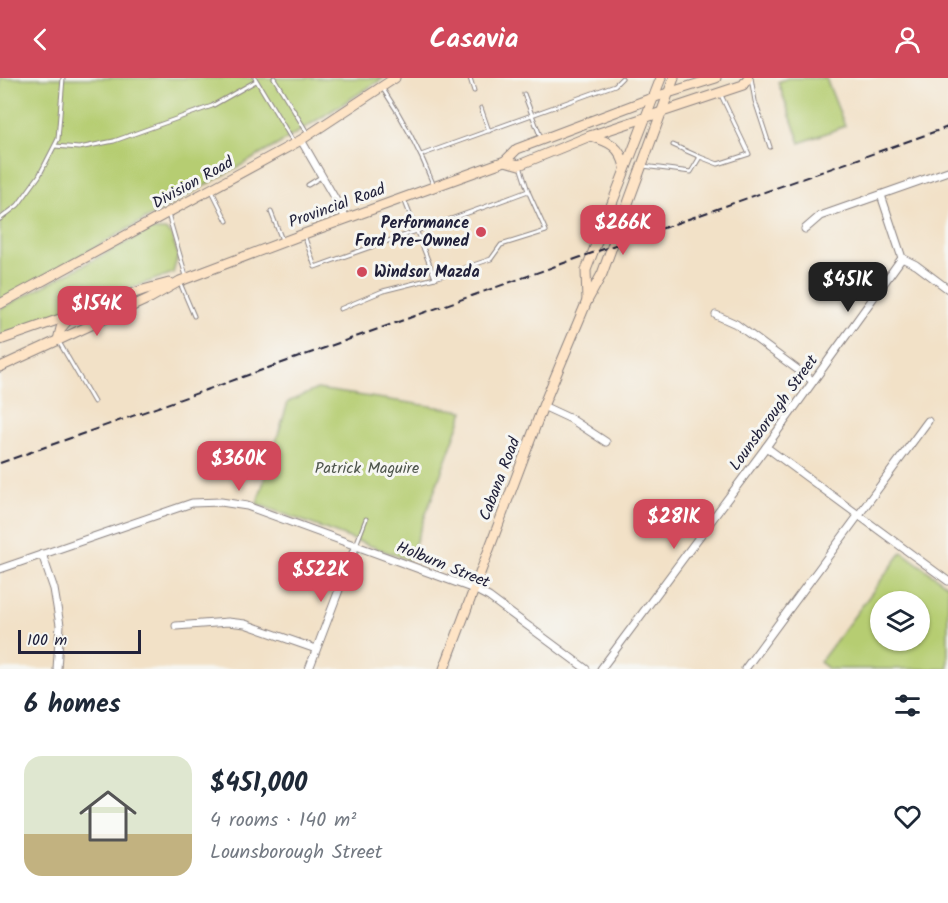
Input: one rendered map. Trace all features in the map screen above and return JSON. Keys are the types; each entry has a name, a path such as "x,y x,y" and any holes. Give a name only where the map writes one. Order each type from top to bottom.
{"main road":[{"name":"Division Road","path":"0,304 301,140 395,78"},
{"name":"Cabana Road","path":"587,301 586,270 660,78"},
{"name":"Cabana Road","path":"444,669 543,406 587,301 602,274 674,78"},
{"path":"700,78 714,79"},
{"path":"505,161 519,165 590,136 743,85 750,78"},
{"name":"Provincial Road","path":"0,367 150,298 183,280 283,241 505,161 517,149 652,98 714,79"},
{"path":"590,136 611,143 623,156 625,167"},
{"name":"Provincial Road","path":"0,340 142,290 183,280"},
{"path":"58,340 61,328 74,313"}],"street":[{"path":"301,140 346,218"},
{"path":"806,229 820,216 948,171"},
{"path":"881,195 902,258 916,265 948,289"},
{"name":"Lounsborough Street","path":"602,669 902,258"},
{"path":"716,315 736,324 813,381"},
{"path":"543,406 571,418 606,442"},
{"path":"745,669 928,421"},
{"path":"766,447 948,581"},
{"name":"Holburn Street","path":"0,569 192,503 221,502 247,506 474,589 489,597 586,669"},
{"path":"309,669 356,545"},
{"path":"42,554 54,589 60,625 57,669"},
{"path":"176,626 228,622 245,624 316,650"}],"lane":[{"path":"0,219 18,206 39,176 58,140 63,78"},
{"path":"274,78 301,140"},
{"path":"470,78 474,91"},
{"path":"422,155 615,85 622,78"},
{"path":"750,78 754,101 770,147"},
{"path":"55,146 78,148 114,141 212,106 255,79 301,140"},
{"path":"382,87 402,117 422,155 434,186"},
{"path":"673,145 718,164 749,154 720,93"},
{"path":"524,94 541,140"},
{"path":"481,108 489,131"},
{"path":"641,166 691,172 700,157"},
{"path":"340,309 383,291 435,278 491,259 501,244 546,231 519,165"},
{"path":"308,185 322,177"},
{"path":"212,190 228,221"},
{"path":"304,234 315,267 528,191"},
{"path":"403,197 435,278"},
{"path":"271,212 283,241"},
{"path":"168,213 183,280 194,316"},
{"path":"58,340 94,402"},
{"path":"356,545 366,519"}],"green space":[{"path":"0,78 384,78 279,144 0,301"},
{"path":"788,78 826,78 845,126 800,143 778,82"},
{"path":"150,230 165,230 171,234 178,255 173,273 0,336 0,309"},
{"name":"Patrick Maguire","path":"317,389 464,411 409,560 257,504 288,402"},
{"path":"902,552 948,586 948,669 829,669 820,662 870,595 870,651 930,651 930,591 873,591"}],"railway":[{"path":"0,463 948,127"}],"place":[{"name":"Performance Ford Pre-Owned","path":"481,232"},
{"name":"Windsor Mazda","path":"362,272"}]}
